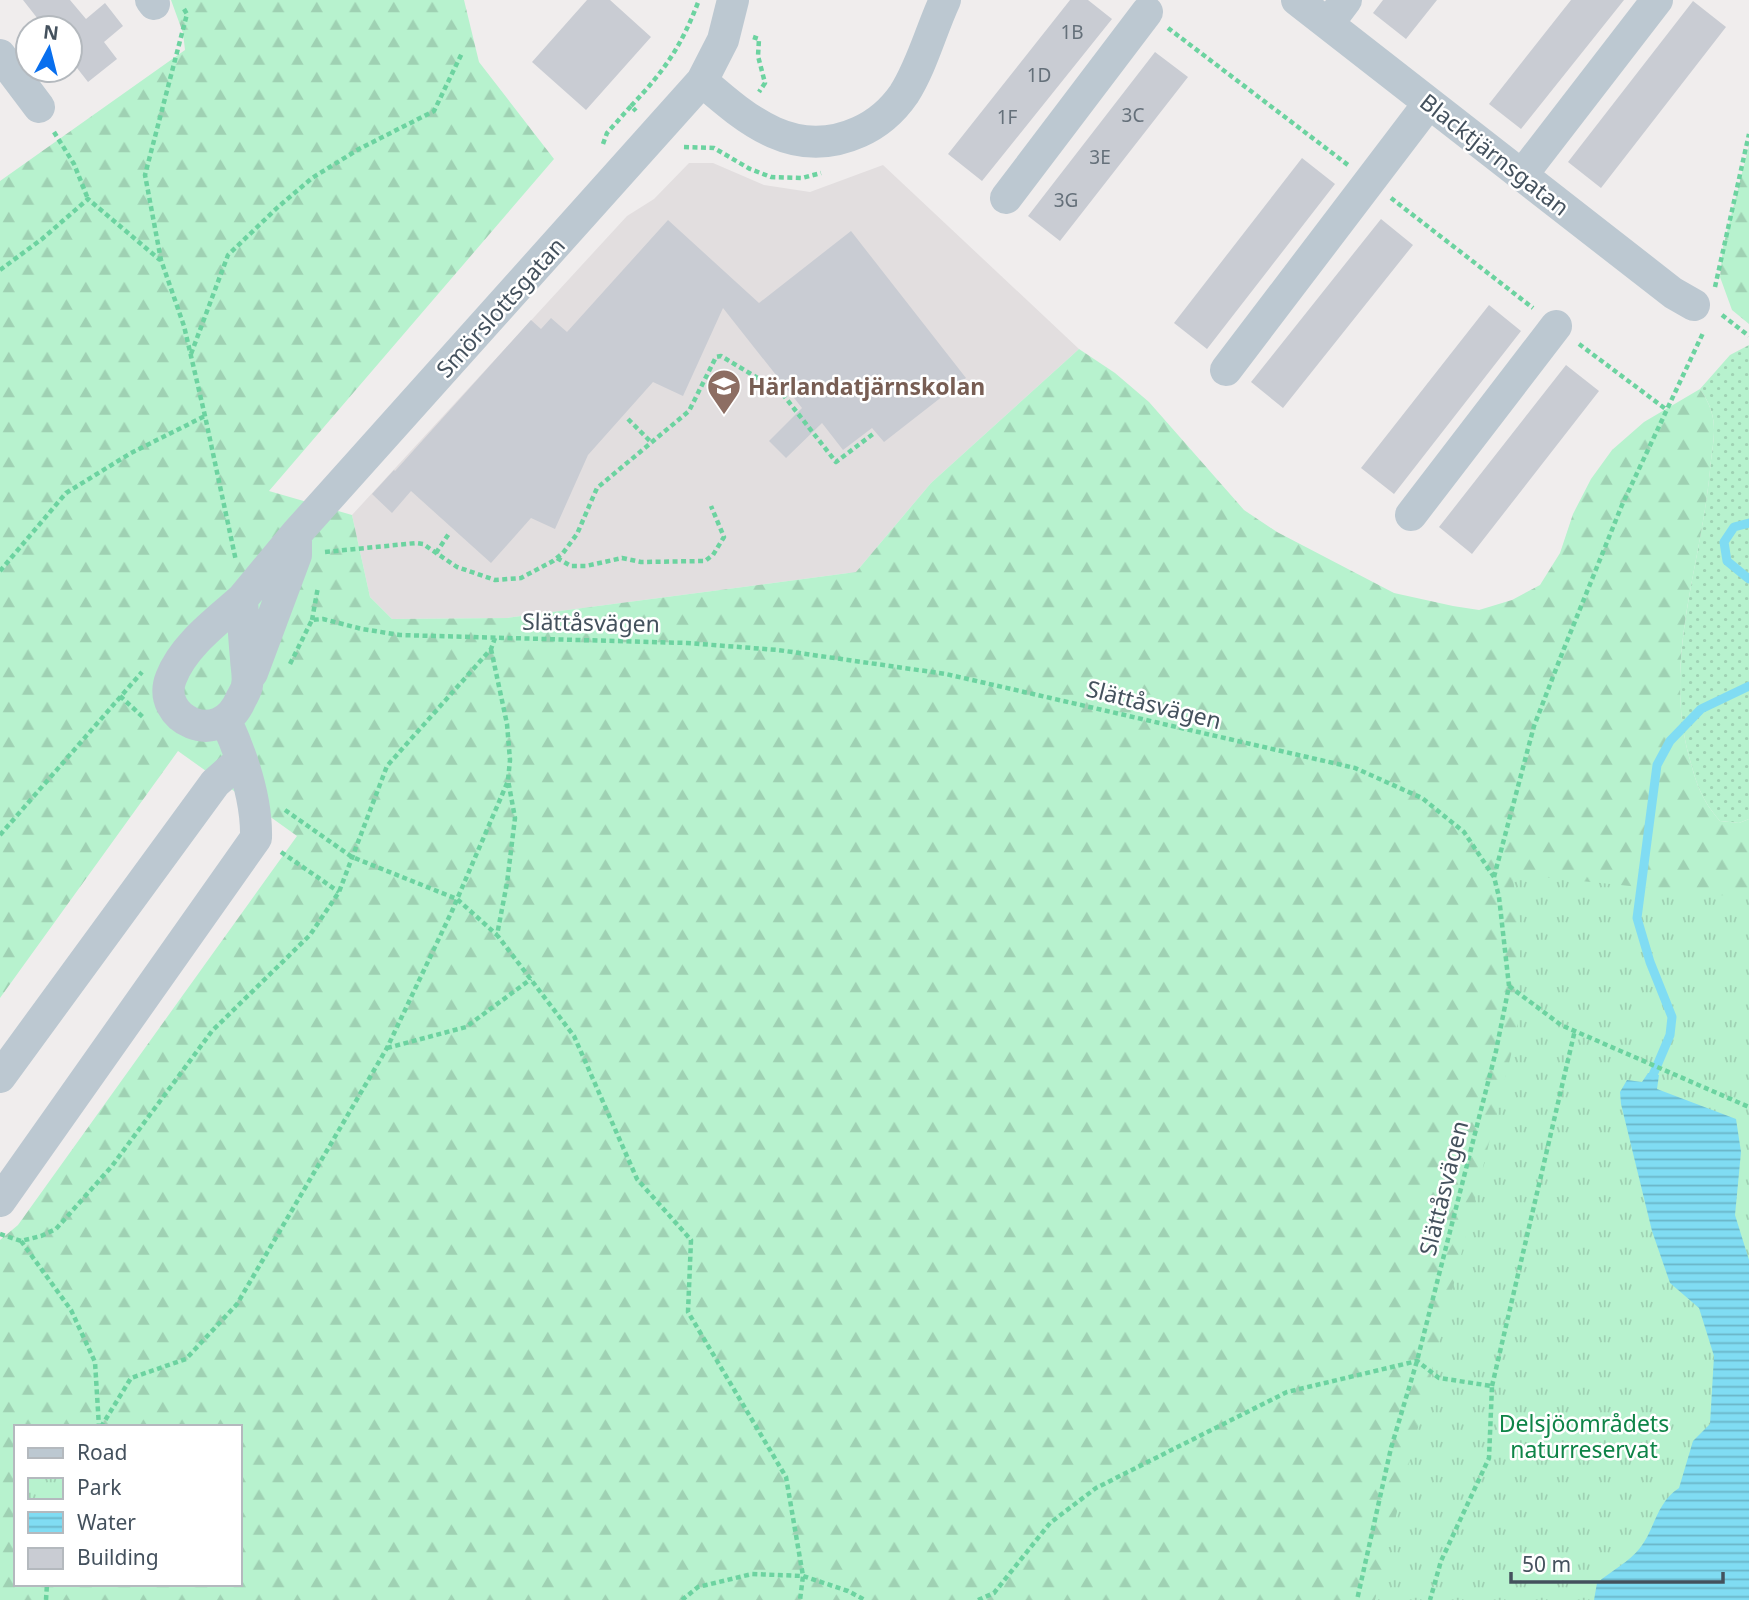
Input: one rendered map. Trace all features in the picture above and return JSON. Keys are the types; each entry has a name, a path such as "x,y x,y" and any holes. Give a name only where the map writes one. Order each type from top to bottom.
{"street":[{"name":"Smörslottsgatan","path":"226,721 209,727 191,724 173,707 169,684 181,659 296,544 702,81 723,40 733,0"},
{"path":"702,81 745,116 783,137 805,142 848,137 872,126 904,93 945,0"},
{"name":"Blacktjärnsgatan","path":"1297,0 1337,12 1429,103 1673,293 1708,310"},
{"path":"1522,176 1657,0"},
{"path":"1006,198 1147,12"},
{"path":"0,55 39,107"},
{"path":"1226,370 1429,103"},
{"path":"1411,515 1556,326"},
{"path":"0,1201 256,838 257,818 241,760 226,721 236,711 247,685 296,544"},
{"path":"242,599 247,685"},
{"path":"0,1077 215,783 241,760"}],"path":[{"path":"631,106 675,55 699,0"},
{"path":"161,1 187,14 145,174 161,260 184,326 237,565"},
{"path":"1147,12 1667,410"},
{"path":"191,355 228,255 312,178 359,149 434,111 462,53"},
{"path":"39,107 74,164 88,200 161,260"},
{"path":"1494,877 1534,726 1548,688 1622,505 1667,410 1708,310 1749,134"},
{"path":"0,270 88,200"},
{"path":"1708,310 1749,336"},
{"path":"296,544 423,544 457,567 495,580 521,578 556,558 577,534 597,488 688,411 716,357 721,356 781,392 836,462 873,433"},
{"path":"0,571 66,493 131,453 205,416"},
{"path":"628,419 652,443"},
{"path":"556,558 571,566 586,566 622,558 641,562 705,561 713,555 724,537 711,506"},
{"path":"436,553 450,532"},
{"name":"Slättåsvägen","path":"285,674 312,620 323,619 400,635 713,645 778,650 946,674 1355,768 1422,798 1464,832 1494,877 1499,897 1509,986 1496,1051 1417,1361 1391,1448 1357,1600"},
{"path":"0,1234 21,1241 41,1237 56,1229 112,1166 212,1031 310,935 339,892 387,766 491,649 495,638"},
{"path":"491,649 507,724 510,760 508,780 515,818 497,935"},
{"path":"120,696 146,720"},
{"path":"101,1425 131,1378 186,1359 237,1304 387,1048 457,899 508,780"},
{"path":"278,804 352,857 457,899 497,935 574,1036 637,1179 691,1240 688,1312 786,1477 803,1576 800,1600"},
{"path":"256,838 285,854 339,892"},
{"path":"387,1048 466,1027 531,979"},
{"path":"1509,986 1561,1025 1749,1107"},
{"path":"1430,1600 1441,1561 1489,1458 1492,1386 1575,1030"},
{"path":"21,1241 71,1310 95,1362 100,1425"},
{"path":"978,1600 994,1593 1050,1523 1096,1488 1287,1392 1417,1361 1439,1378 1492,1386"},
{"path":"682,1600 698,1587 752,1574 803,1576 848,1591 865,1600"}],"shaded area":[{"name":"Härlandatjärnskolan","path":"689,163 713,163 764,185 810,192 883,165 1079,349 931,483 856,572 507,618 392,619 370,597 352,515 627,216 654,199"}],"green space":[{"path":"171,0 464,0 479,62 554,159 269,491 352,515 370,597 392,619 507,618 856,572 931,483 1079,349 1115,373 1149,402 1244,510 1277,532 1394,593 1479,610 1512,600 1540,585 1560,553 1573,514 1591,479 1612,450 1644,422 1700,389 1711,410 1714,438 1686,615 1680,687 1682,723 1690,760 1704,799 1720,821 1739,823 1749,819 1749,1260 1594,1600 0,1600 0,1240 18,1225 297,836 178,751 0,998 0,181 185,50 183,33"},
{"path":"1749,146 1749,324 1732,310 1720,277 1723,247"},
{"path":"1749,345 1749,819 1739,823 1720,821 1701,792 1682,724 1680,687 1686,615 1714,438 1711,410 1700,389 1730,355"},
{"name":"Delsjöområdets naturreservat","path":"1512,874 1749,898 1749,1600 1375,1600 1517,1031 1521,927"}],"water":[{"path":"1648,1073 1659,1075 1657,1089 1736,1119 1741,1152 1735,1215 1749,1260 1749,1600 1594,1600 1597,1583 1631,1557 1645,1541 1665,1501 1679,1488 1693,1441 1710,1424 1714,1356 1699,1308 1670,1283 1652,1231 1621,1104 1620,1092 1627,1080 1642,1082"}],"building":[{"path":"23,0 70,0 82,14 34,14"},
{"path":"587,0 610,0 651,37 586,110 532,62"},
{"path":"1070,0 1088,0 1112,19 982,181 948,154"},
{"path":"1383,0 1437,0 1406,39 1373,13"},
{"path":"1571,0 1624,0 1521,129 1489,104"},
{"path":"1693,1 1726,27 1601,188 1568,162"},
{"path":"105,3 123,26 104,42 117,59 88,82 84,77 84,17 86,19"},
{"path":"1155,52 1188,77 1060,241 1028,216"},
{"path":"1302,158 1335,184 1207,349 1174,323"},
{"path":"1381,219 1413,245 1283,408 1251,382"},
{"path":"668,220 759,303 851,231 966,378 884,442 872,428 843,450 822,423 786,458 769,441 802,408 723,308 683,396 653,382 588,455 555,529 531,518 491,563 411,491 392,513 372,494 531,320 541,329 551,318 567,332"},
{"path":"1489,305 1521,331 1394,494 1361,468"},
{"path":"1566,365 1599,391 1472,554 1439,527"}],"waterway":[{"path":"1749,523 1734,527 1724,542 1727,561 1749,579"},
{"path":"1653,1075 1670,1035 1672,1017 1650,962 1637,918 1657,765 1670,741 1701,709 1749,686"}],"place":[{"name":"Härlandatjärnskolan","path":"724,416"}]}
